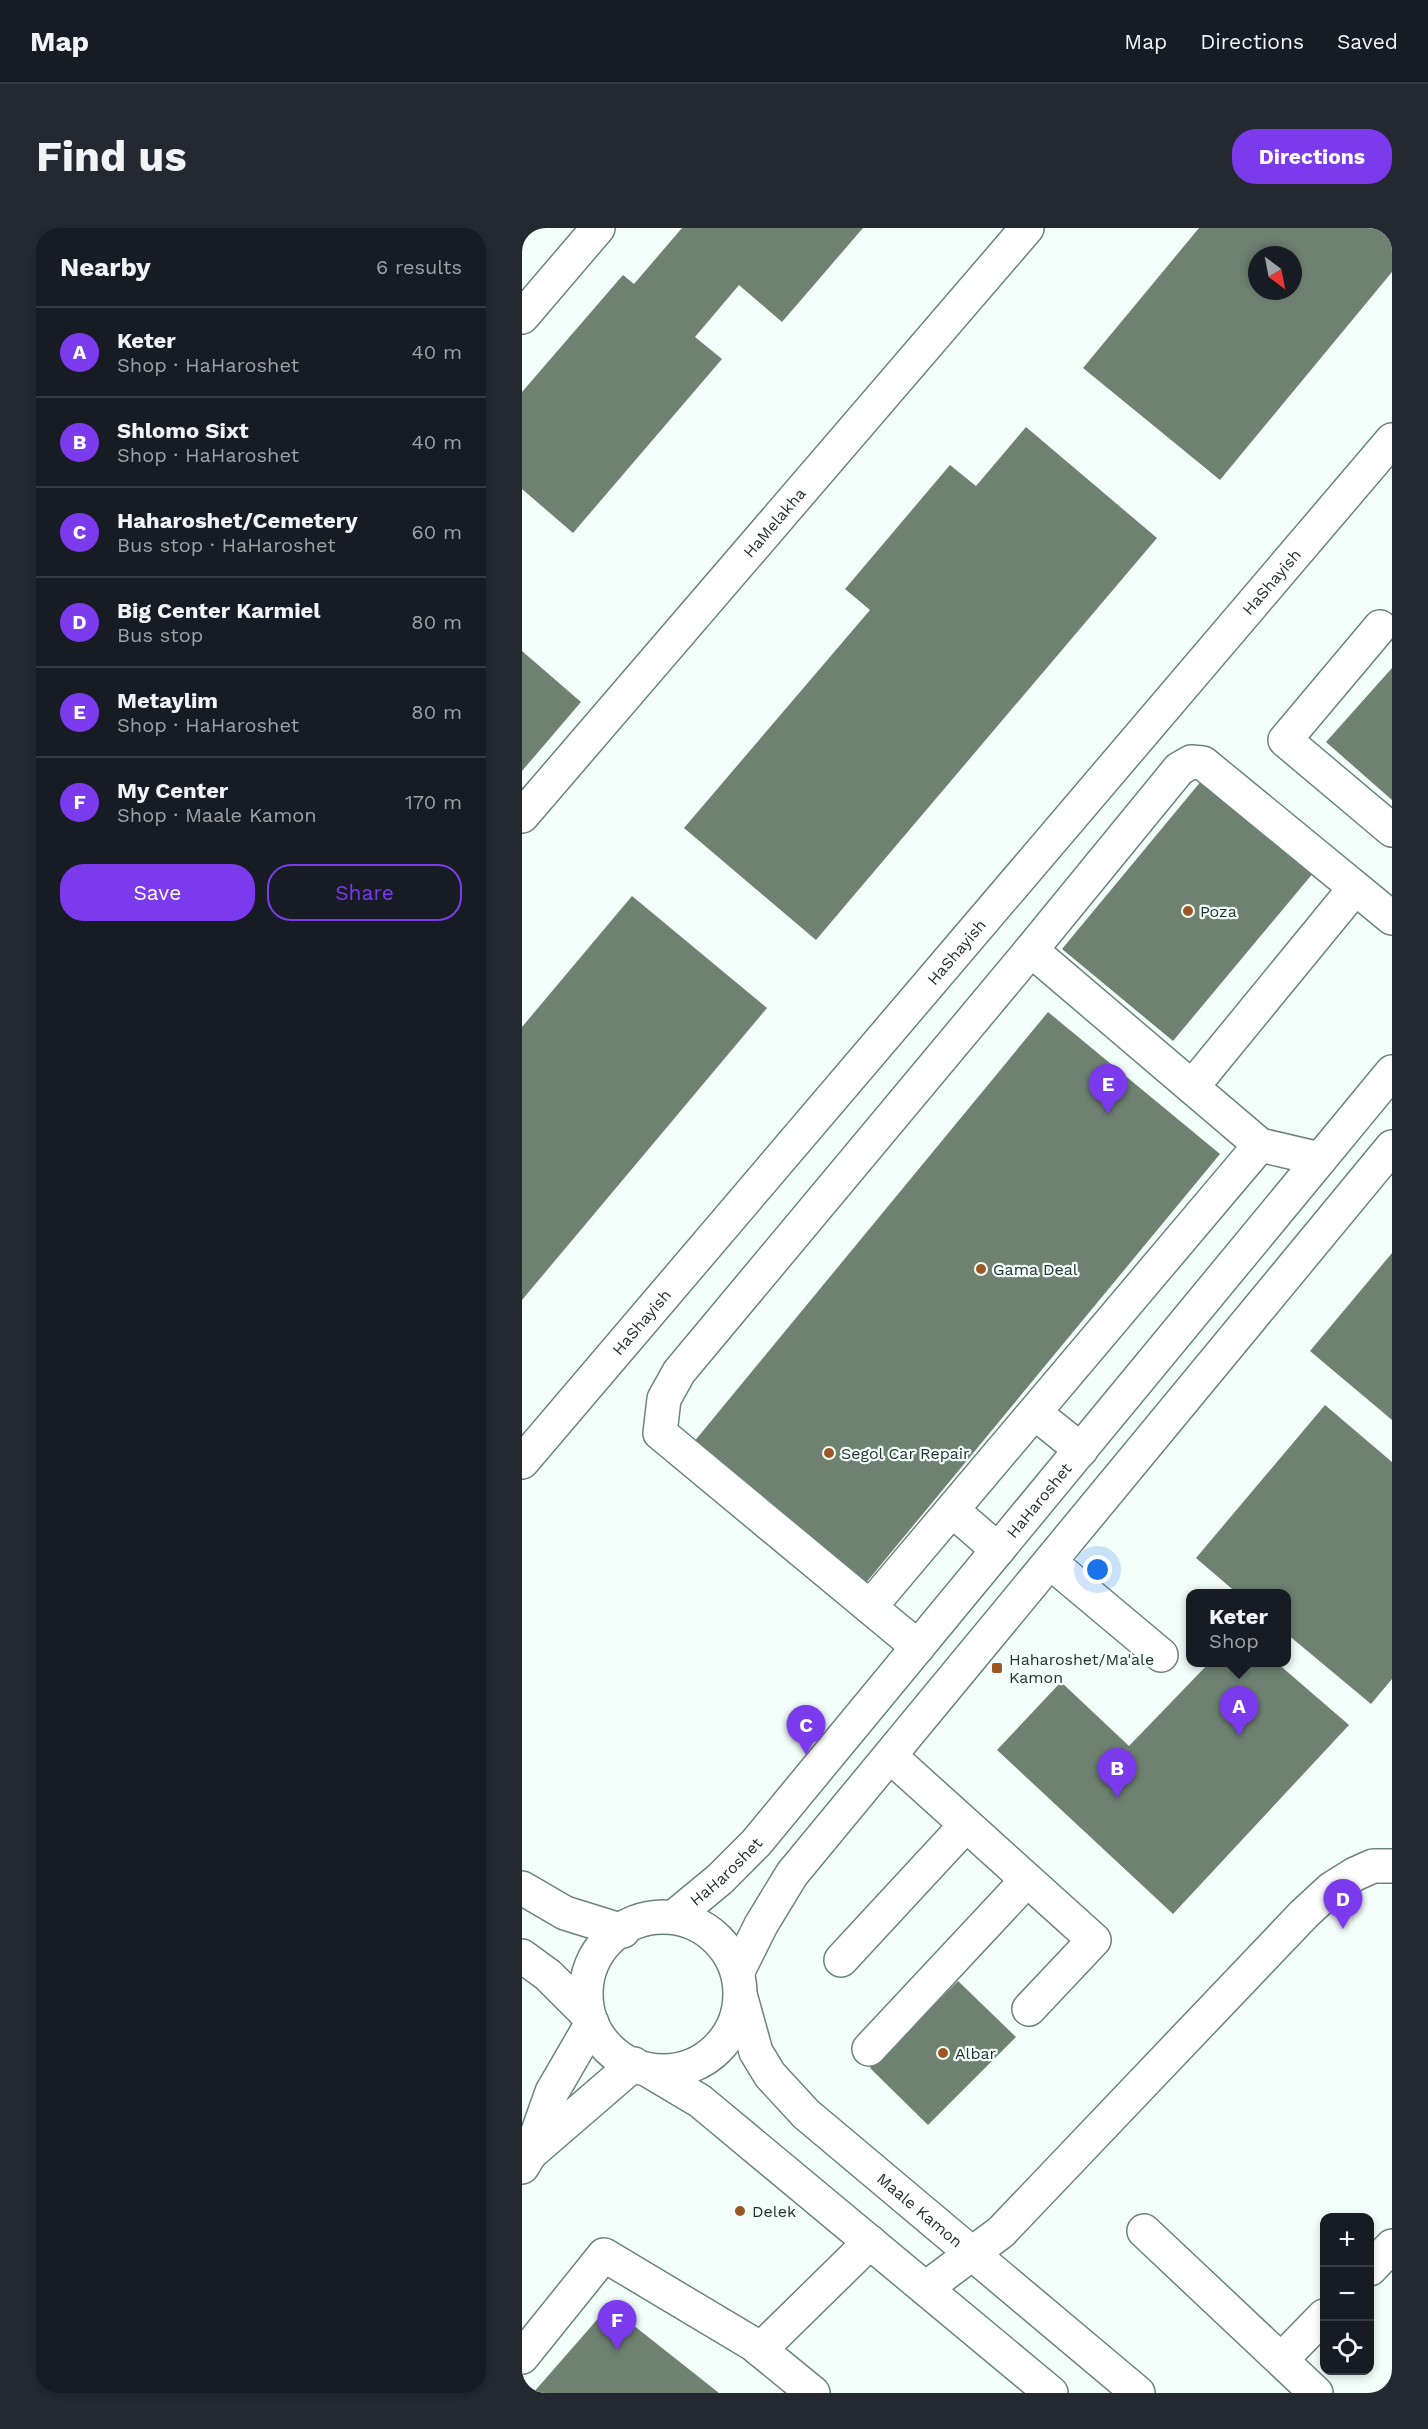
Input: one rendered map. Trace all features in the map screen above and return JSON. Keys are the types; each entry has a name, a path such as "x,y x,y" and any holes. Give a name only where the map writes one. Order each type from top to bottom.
{"street":[{"path":"522,317 598,228"},
{"name":"HaMelakha","path":"522,816 1028,228"},
{"name":"HaShayish","path":"522,1462 1392,440"},
{"path":"1380,627 1285,740 1392,830"},
{"path":"918,1647 660,1434 664,1399 679,1372 1179,769 1191,762 1203,763 1392,918"},
{"path":"1192,1087 1355,888"},
{"path":"1031,950 1260,1145 1320,1159"},
{"name":"HaHaroshet","path":"674,1917 720,1879 756,1844 1392,1072"},
{"path":"870,1607 1260,1145"},
{"path":"526,2160 641,2067 674,2070 700,2062 720,2047 735,2024 739,1985 761,1925 792,1874 1392,1147"},
{"path":"1035,1413 1080,1450"},
{"path":"952,1510 998,1550"},
{"path":"1050,1562 1161,1654"},
{"path":"890,1756 1094,1940 1029,2009"},
{"path":"841,1960 966,1825"},
{"path":"926,2288 1000,2232 1304,1914 1331,1889 1373,1866 1392,1866"},
{"path":"869,2049 1027,1880"},
{"path":"522,1888 566,1913 622,1931"},
{"name":"HaHaroshet","path":"590,2019 586,1988 592,1962 607,1940 646,1918 674,1917 699,1925 726,1947 739,1985"},
{"path":"522,1956 548,1975 590,2019 602,2042 622,2060 641,2067 700,2101 1051,2393"},
{"name":"Maale Kamon","path":"739,1985 756,2052 770,2075 798,2106 1138,2393"},
{"path":"526,2160 552,2092 590,2019"},
{"path":"1144,2231 1316,2393"},
{"path":"760,2350 870,2242"},
{"path":"1372,2267 1392,2246"},
{"path":"522,2357 604,2255 760,2350 813,2393"},
{"path":"1282,2359 1320,2320"}],"building":[{"path":"682,228 863,228 782,322 739,285 695,337 722,359 573,533 522,489 522,392 623,275 634,284"},
{"path":"1199,228 1392,228 1392,272 1220,480 1083,368"},
{"path":"1026,427 1157,538 816,940 684,828 870,610 845,589 950,465 976,486"},
{"path":"522,651 581,702 522,771"},
{"path":"1392,668 1392,800 1326,742"},
{"name":"Poza","path":"1202,780 1314,872 1173,1041 1062,949"},
{"path":"632,896 767,1008 522,1300 522,1027"},
{"path":"1048,1012 1220,1154 865,1584 693,1443"},
{"path":"1392,1253 1392,1420 1310,1351"},
{"path":"1325,1405 1392,1462 1392,1679 1371,1704 1291,1637 1291,1589 1232,1589 1196,1558"},
{"path":"1205,1667 1282,1667 1349,1725 1173,1914 997,1750 1061,1682 1129,1746"},
{"name":"Albar","path":"958,1981 1016,2037 928,2125 870,2068"},
{"path":"609,2306 719,2393 533,2393"}],"place":[{"name":"Poza","path":"1188,911"},
{"name":"Metaylim","path":"1108,1114"},
{"name":"Gama Deal","path":"981,1269"},
{"name":"Segol Car Repair","path":"829,1453"},
{"name":"Haharoshet/Ma'ale Kamon","path":"997,1668"},
{"name":"Keter","path":"1239,1736"},
{"name":"Haharoshet/Cemetery","path":"806,1755"},
{"name":"Shlomo Sixt","path":"1117,1798"},
{"name":"Big Center Karmiel","path":"1343,1929"},
{"name":"Albar","path":"943,2053"},
{"name":"Delek","path":"740,2211"},
{"name":"My Center","path":"617,2350"}]}
